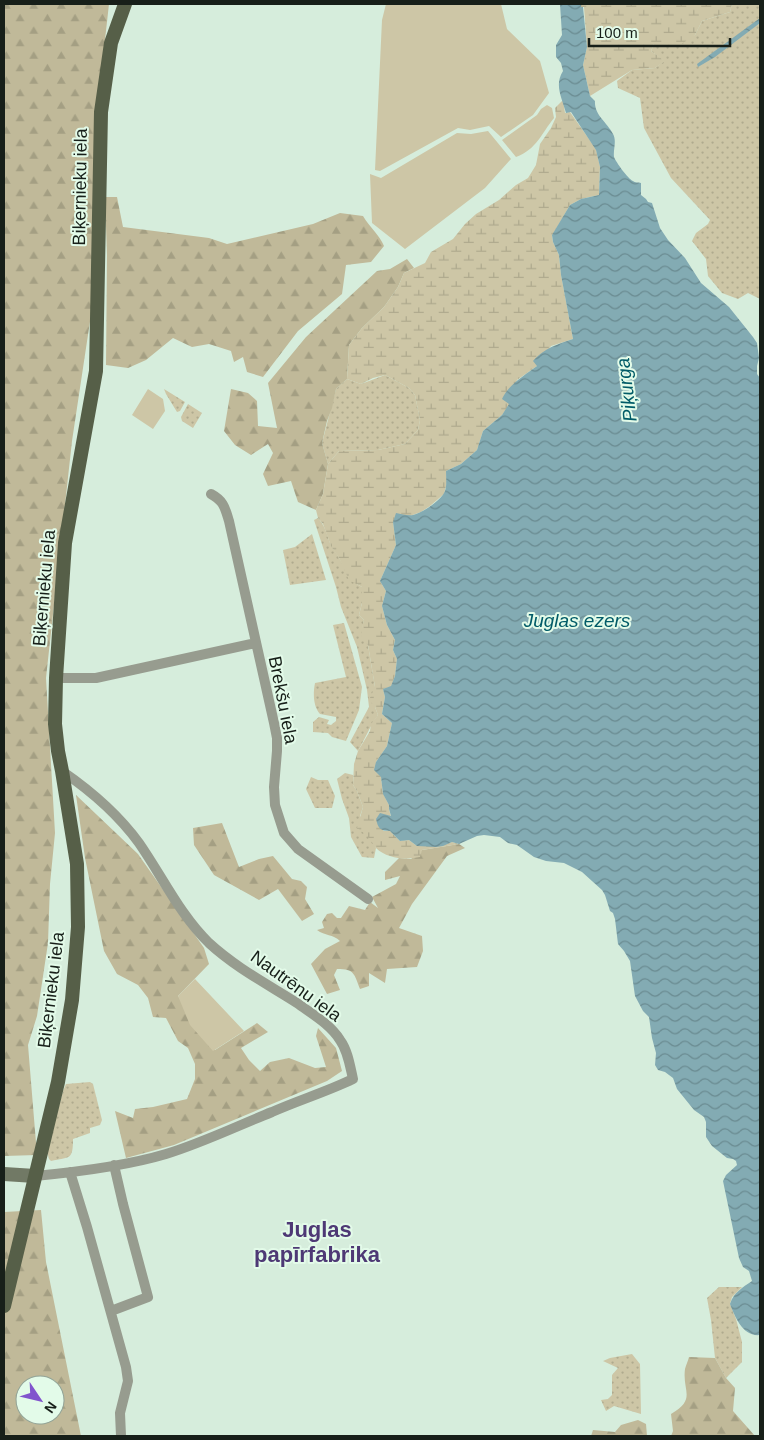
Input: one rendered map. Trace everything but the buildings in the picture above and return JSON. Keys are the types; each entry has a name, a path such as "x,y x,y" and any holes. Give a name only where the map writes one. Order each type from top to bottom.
{"main road":[{"name":"Biķernieku iela","path":"4,1306 58,1082 72,1000 78,926 76,864 55,724 56,678 66,543 96,371 101,112 111,43 125,4"},
{"path":"4,1174 35,1176"}],"street":[{"name":"Brekšu iela","path":"211,494 219,498 224,506 277,738 274,787 275,804 284,833 298,849 368,899"},
{"name":"Brekšu iela","path":"56,678 96,678 256,643"},
{"name":"Nautrēnu iela","path":"35,1176 134,1162 178,1150 331,1090 353,1079 346,1050 334,1032 311,1013 257,978 211,944 192,923 138,842 114,813 92,793 62,771"},
{"path":"110,1311 148,1297 114,1165"},
{"path":"70,1172 126,1367 128,1380 120,1414 121,1436"}],"green space":[{"path":"4,4 109,4 95,129 94,295 72,441 46,678 55,833 50,884 48,943 37,1016 28,1045 37,1155 4,1156"},
{"path":"386,4 501,4 507,29 540,61 549,93 533,115 501,137 489,126 470,130 458,128 380,171 375,170 382,20"},
{"path":"581,4 732,4 730,12 702,21 695,35 677,47 654,44 651,51 665,61 655,68 632,70 590,96 583,65 587,47 584,7 581,7"},
{"path":"732,4 760,4 760,299 748,293 738,299 722,293 708,276 706,259 692,241 696,233 708,224 710,220 671,178 644,128 640,98 618,88 617,81 632,70 655,68 664,61 651,51 654,44 695,35 702,21 730,12"},
{"path":"563,100 565,113 570,112 596,149 600,167 599,195 581,199 570,205 552,236 559,255 573,339 551,346 537,366 517,380 510,404 502,415 483,431 477,450 461,464 446,471 447,482 444,494 421,512 393,522 396,545 380,581 386,591 382,606 387,625 395,640 393,650 397,659 395,676 391,687 383,689 385,697 382,714 392,723 387,746 376,762 391,817 383,831 390,831 400,841 409,840 417,846 452,842 459,844 422,850 420,857 403,858 391,856 376,848 368,837 357,828 363,807 353,785 354,764 358,751 370,731 371,724 378,715 375,707 369,700 375,687 368,645 362,637 364,620 359,615 362,603 362,587 349,580 331,546 316,510 323,494 328,464 339,451 378,450 405,444 418,430 420,420 415,395 409,388 385,375 361,384 347,379 349,345 362,328 384,307 398,287 404,273 425,263 431,252 453,239 476,214 499,200 516,185 528,178 536,165 540,144 556,117 555,108"},
{"path":"547,105 552,108 554,118 534,145 516,157 502,140 537,115"},
{"path":"488,131 511,159 485,188 405,249 372,223 370,174 381,178 457,133 471,134"},
{"path":"105,197 117,197 123,227 209,238 227,244 313,224 340,213 363,216 384,246 371,262 346,265 342,294 298,331 263,377 247,372 243,357 234,362 231,351 209,344 192,347 173,338 146,360 128,368 106,365 107,255"},
{"path":"407,259 414,268 404,273 398,287 384,307 362,328 349,345 347,379 336,389 322,443 328,464 323,494 316,510 298,502 291,481 268,486 263,474 273,453 268,444 251,455 235,445 224,431 231,389 248,393 257,401 258,426 277,428 268,383 306,337 377,271 390,269"},
{"path":"385,375 409,388 415,395 420,420 418,430 405,444 378,450 339,451 328,464 322,443 336,389 347,379 361,384"},
{"path":"148,389 163,399 165,411 153,429 132,415"},
{"path":"164,389 185,402 180,411 177,412"},
{"path":"188,404 202,413 193,428 182,421 181,417"},
{"path":"318,518 348,574 362,587 362,603 359,615 364,620 362,630 368,645 375,687 375,707 378,715 358,751 350,742 369,707 367,690 357,647 341,607 314,520"},
{"path":"312,534 326,580 290,585 283,550 295,547"},
{"path":"344,623 362,687 359,710 346,741 332,737 328,733 313,732 313,722 319,717 329,720 327,724 331,725 336,721 336,717 320,714 315,703 314,691 315,683 346,677 333,625"},
{"path":"345,773 353,775 353,785 363,807 360,816 376,848 374,858 362,857 351,837 349,818 337,779"},
{"path":"311,777 318,780 328,780 335,796 332,808 315,808 306,789"},
{"path":"76,795 138,854 204,948 209,964 178,996 215,1050 257,1023 268,1032 241,1048 260,1071 270,1062 289,1058 315,1068 326,1067 316,1036 318,1028 336,1048 342,1071 327,1081 174,1145 126,1158 115,1111 133,1118 135,1109 187,1099 195,1079 195,1064 188,1048 178,1041 166,1018 153,1017 148,998 138,985 117,974 104,951 85,858"},
{"path":"222,823 239,867 273,856 292,879 301,881 307,887 305,899 314,914 302,921 278,889 259,900 214,875 194,845 193,828"},
{"path":"459,844 465,848 447,856 412,904 399,928 422,936 423,951 417,967 387,969 385,983 369,973 369,986 360,989 351,971 337,969 334,975 340,990 327,994 311,964 325,949 340,941 317,930 324,928 322,922 327,914 332,913 337,918 341,918 349,906 365,910 370,902 378,908 372,897 396,884 400,876 385,880 385,872 399,858 411,859 422,850"},
{"path":"195,979 244,1031 213,1051 190,1025 178,996"},
{"path":"90,1082 93,1084 102,1120 100,1125 90,1128 90,1133 73,1139 72,1151 69,1156 51,1161 47,1151 66,1084"},
{"path":"41,1210 46,1262 81,1436 4,1436 4,1212"},
{"path":"719,1287 742,1287 732,1297 730,1304 742,1342 742,1362 726,1378 715,1358 707,1298"},
{"path":"632,1354 640,1364 641,1414 614,1406 606,1411 601,1400 608,1399 612,1395 612,1375 618,1368 603,1361"},
{"path":"689,1357 715,1358 726,1378 735,1388 733,1411 755,1436 671,1436 673,1431 671,1414 684,1404 686,1399 685,1369"},
{"path":"638,1420 646,1424 647,1436 591,1436 593,1430 615,1432 621,1425"}],"water":[{"name":"Juglas ezers","path":"560,4 581,4 581,7 583,7 587,47 583,65 590,96 595,101 599,114 614,137 615,159 631,180 641,183 641,195 648,202 652,203 660,228 668,240 685,258 701,283 729,307 757,343 759,358 757,374 760,378 760,1335 749,1333 740,1325 730,1304 736,1293 752,1281 749,1271 743,1267 739,1258 723,1181 726,1175 737,1165 736,1161 727,1158 712,1146 706,1137 704,1117 694,1110 677,1089 673,1078 665,1072 658,1070 655,1065 656,1053 649,1017 643,1011 635,996 630,961 618,944 615,919 602,890 582,872 564,863 546,861 534,857 517,845 508,843 500,837 484,835 459,844 452,842 436,847 417,846 409,840 400,841 390,831 382,830 376,819 380,813 391,816 389,805 383,794 381,777 374,770 376,762 387,746 392,723 382,714 385,697 383,689 391,686 395,676 397,659 393,650 395,640 387,625 382,606 386,591 380,581 396,545 393,522 396,513 417,514 440,498 446,489 446,471 461,464 477,450 483,431 502,415 509,404 502,399 509,389 537,366 533,361 542,353 573,339 559,255 552,235 570,205 581,199 599,195 600,167 596,150 571,112 566,113 560,92 559,81 563,71 561,63 556,57 556,45 562,35"},
{"path":"760,18 760,23 715,57 698,67 697,64"}],"district":[{"name":"Juglas papīrfabrika","path":"317,1242"}],"water label":[{"name":"Piķurga","path":"626,390"}]}
